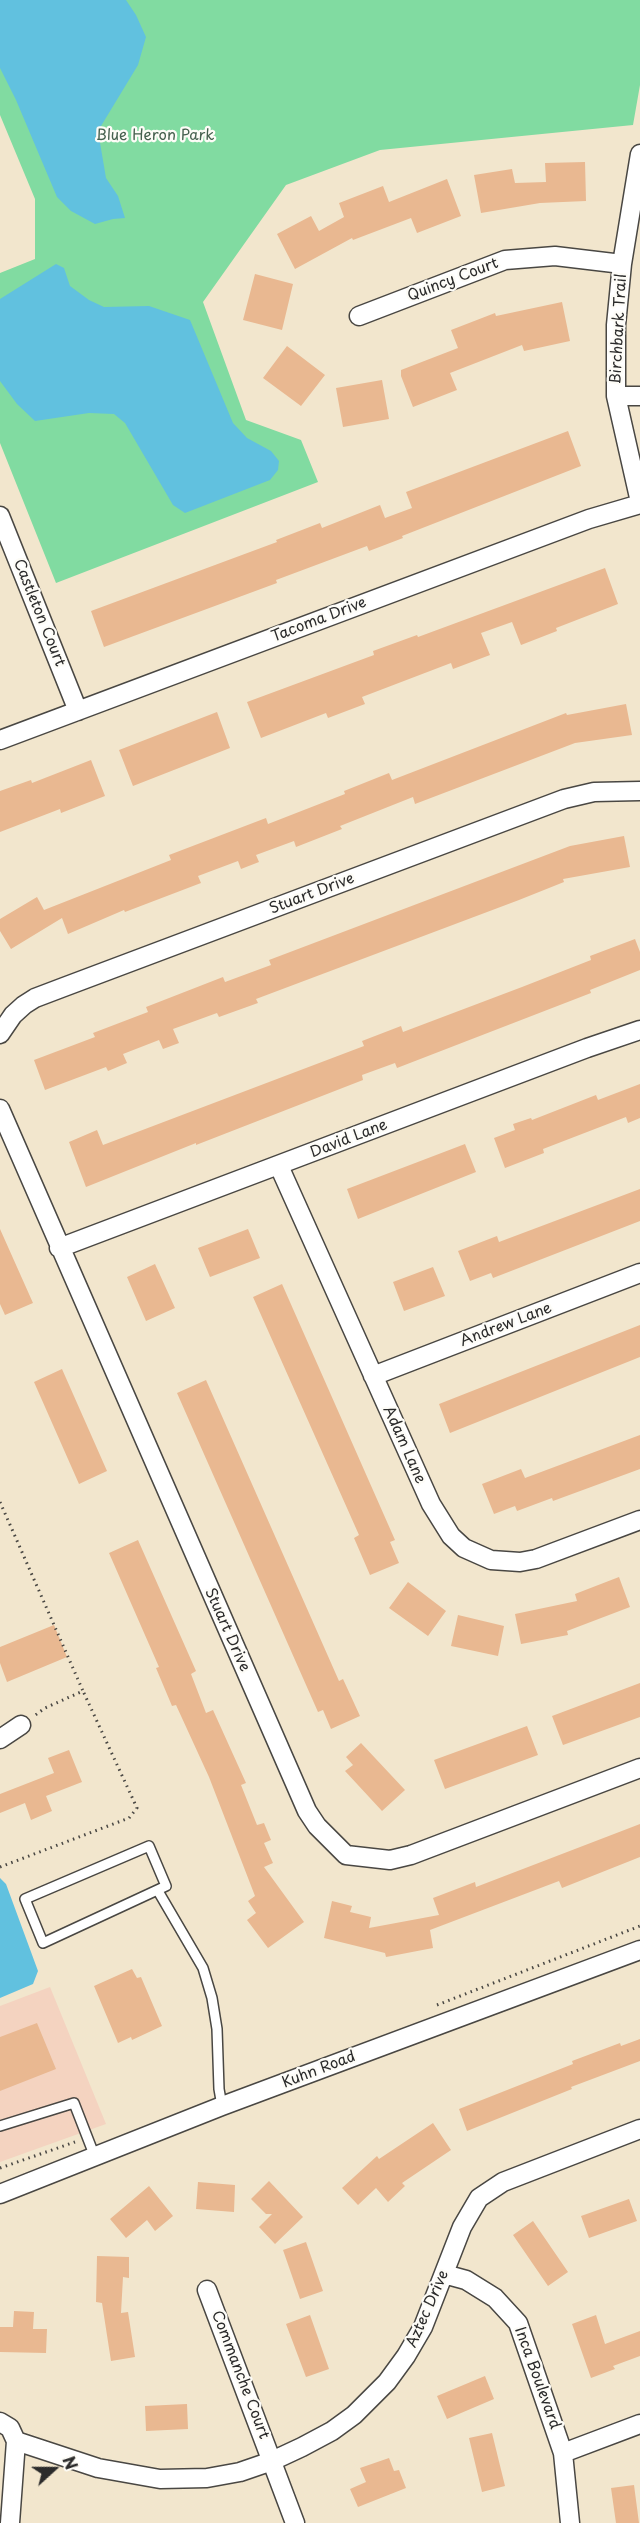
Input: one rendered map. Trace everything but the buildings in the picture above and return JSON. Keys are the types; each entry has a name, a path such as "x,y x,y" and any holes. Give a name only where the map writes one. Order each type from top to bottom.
{"street":[{"name":"Birchbark Trail","path":"640,154 622,264 616,325 616,396 640,503"},
{"name":"Quincy Court","path":"359,316 505,260 555,256 622,264"},
{"path":"616,396 640,396"},
{"name":"Tacoma Drive","path":"0,740 589,519 640,503"},
{"name":"Castleton Court","path":"0,516 78,711"},
{"name":"Stuart Drive","path":"0,1034 13,1015 35,998 564,799 594,792 640,791"},
{"name":"David Lane","path":"59,1248 640,1030"},
{"name":"Stuart Drive","path":"0,1109 307,1811 317,1826 346,1855 390,1860 411,1855 640,1768"},
{"name":"Adam Lane","path":"279,1166 440,1521 464,1548 491,1560 520,1562 537,1559 640,1520"},
{"name":"Andrew Lane","path":"373,1376 640,1273"},
{"path":"0,1739 21,1725"},
{"name":"Kuhn Road","path":"0,2194 222,2106 640,1950"},
{"name":"Aztec Drive","path":"16,2441 98,2468 160,2479 207,2478 240,2472 272,2461 332,2431 354,2415 387,2382 406,2356 423,2327 462,2227 479,2198 503,2182 640,2129"},
{"name":"Inca Boulevard","path":"444,2274 466,2280 495,2298 509,2310 518,2324 563,2453 570,2523"},
{"name":"Commanche Court","path":"207,2290 295,2523"},
{"path":"0,2422 10,2428 16,2441 10,2523"},
{"path":"563,2453 640,2424"}],"lane":[{"path":"149,1846 166,1886 158,1891 43,1943 25,1899 149,1846"},
{"path":"158,1891 203,1968 212,1998 217,2029 219,2089 222,2106"},
{"path":"0,2126 74,2103 95,2158"}],"path":[{"path":"0,1502 136,1808 129,1818 0,1867"},
{"path":"21,1725 45,1708 83,1691"}],"shaded area":[{"path":"50,1987 106,2124 0,2162 0,2006"}],"green space":[{"name":"Blue Heron Park","path":"0,0 640,0 640,85 633,125 380,150 286,185 203,302 246,420 301,440 318,482 56,583 0,443 0,273 35,259 35,199 0,115"}],"water":[{"path":"0,0 126,0 136,15 146,37 138,65 98,131 106,178 118,196 125,218 95,224 71,211 57,197 0,68"},
{"path":"56,264 64,268 70,286 89,300 104,307 149,306 190,320 233,423 247,438 271,451 279,461 278,470 270,480 185,513 173,505 125,423 114,414 89,413 35,421 17,404 0,381 0,299"},
{"path":"0,1878 6,1884 38,1971 33,1984 0,1998"}]}
